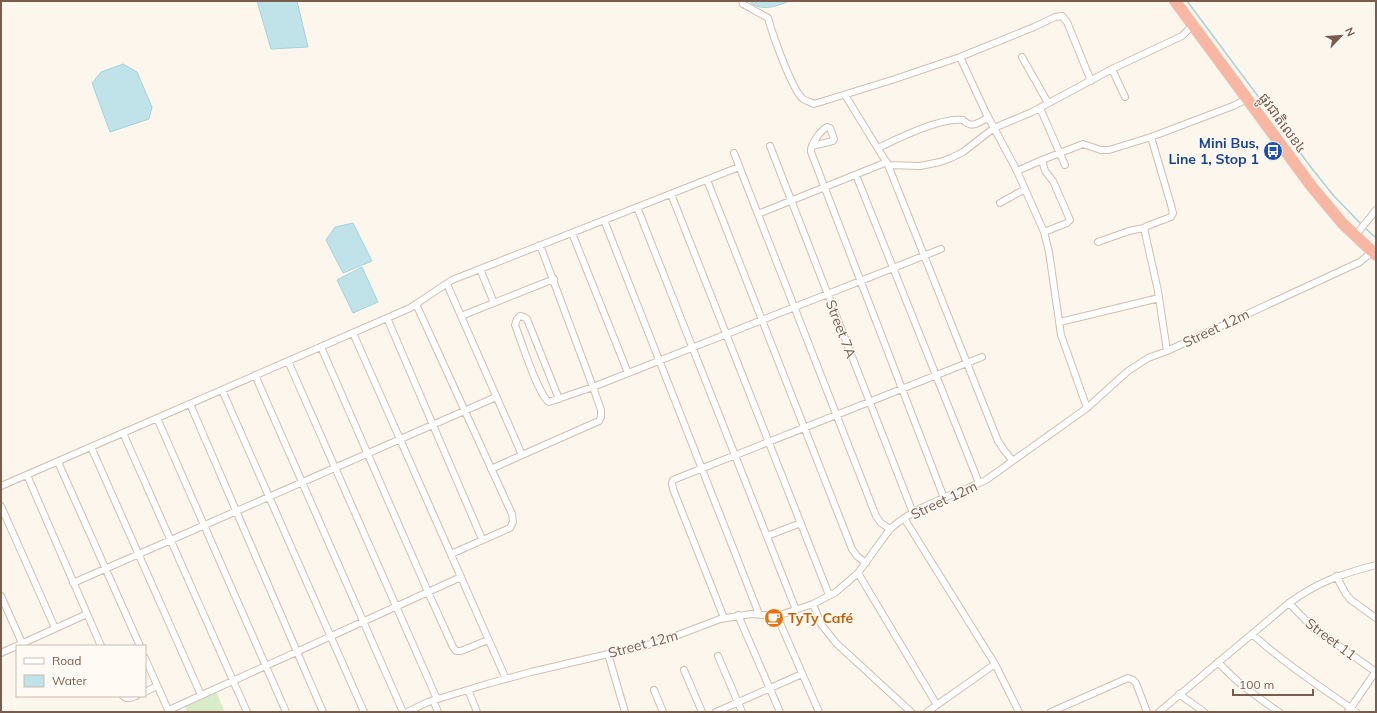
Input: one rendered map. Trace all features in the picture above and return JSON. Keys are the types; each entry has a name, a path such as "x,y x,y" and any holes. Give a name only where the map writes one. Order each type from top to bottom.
{"highway":[{"name":"ផ្លូវជាតិលេខ៤","path":"1175,1 1242,102 1343,224 1360,230 1374,253"}],"street":[{"path":"742,1 743,4 768,18 772,36 794,86 802,98 814,104 960,57 1055,17 1062,16 1067,22 1091,81"},
{"path":"758,214 856,175 888,164 920,166 940,162 963,152 994,128 1040,108 1112,70 1182,36 1193,26"},
{"path":"960,57 988,118 1017,171 1044,232 1050,252 1061,335 1087,408"},
{"path":"1022,57 1048,103"},
{"path":"1112,70 1125,97"},
{"path":"845,95 888,164 998,441 1012,460"},
{"path":"1017,171 1083,144 1101,150 1109,150 1151,137 1242,102"},
{"path":"1040,108 1065,165"},
{"path":"878,148 913,132 949,120 963,120 968,125 972,125 988,118"},
{"path":"1098,242 1129,231 1144,228 1170,217 1172,213 1171,205 1151,137"},
{"name":"Street 7A","path":"770,146 912,513"},
{"path":"812,146 811,152 824,188 944,498"},
{"path":"734,153 876,516 881,523 890,528"},
{"path":"1042,160 1045,171 1052,181 1070,220 1067,224 1044,232"},
{"path":"1,486 410,308 452,280 740,167"},
{"path":"856,175 979,483"},
{"path":"707,180 852,549 857,556 866,563"},
{"path":"1000,203 1025,189"},
{"path":"671,194 829,595"},
{"path":"638,207 796,610"},
{"path":"1360,230 1376,210"},
{"path":"604,220 760,614"},
{"path":"1144,228 1159,298 1167,351"},
{"path":"572,233 628,374"},
{"path":"491,469 599,421 602,417 593,386 540,245"},
{"path":"559,399 527,319 520,316 515,325 539,387 544,397 549,402 559,399 628,374 941,249"},
{"name":"Street 12m","path":"407,712 435,700 506,679 660,642 710,621 738,615 760,614 777,616 813,604 829,595 858,573 890,528 912,513 986,480 1087,408 1128,372 1148,358 1167,351 1360,262 1374,253"},
{"path":"480,269 494,303"},
{"path":"461,316 554,279"},
{"path":"446,284 522,455"},
{"path":"1060,322 1159,298"},
{"path":"416,304 512,514 513,522 510,528 482,539 451,554"},
{"path":"387,318 482,539"},
{"path":"353,333 506,679"},
{"path":"321,347 453,647 456,651 461,651 488,640"},
{"path":"724,618 672,483 673,480 982,357"},
{"path":"288,361 396,607 435,700 438,712"},
{"path":"256,375 403,712"},
{"path":"222,390 364,712"},
{"path":"74,583 496,397"},
{"path":"190,404 323,712"},
{"path":"157,418 286,712"},
{"path":"123,433 247,712"},
{"path":"91,447 201,695"},
{"path":"58,462 140,645"},
{"path":"27,475 101,645"},
{"path":"1,506 55,628"},
{"path":"904,518 995,664 1019,712"},
{"path":"767,536 801,523"},
{"path":"1159,712 1302,593 1323,581 1336,576 1376,565"},
{"path":"858,573 937,705"},
{"path":"1336,576 1351,600 1376,618"},
{"path":"146,660 169,711 233,680 461,577"},
{"path":"1,596 22,643"},
{"name":"Street 11","path":"1289,603 1312,627 1376,672"},
{"path":"813,604 821,624 836,643 911,712"},
{"path":"18,645 87,614"},
{"path":"738,615 780,712"},
{"path":"777,616 819,712"},
{"path":"1252,634 1294,669 1351,711 1376,672"},
{"path":"1,653 16,646"},
{"path":"608,654 626,712"},
{"path":"718,656 742,712"},
{"path":"1218,662 1245,688 1279,712"},
{"path":"927,712 995,664"},
{"path":"684,670 702,712"},
{"path":"716,712 802,674"},
{"path":"1051,712 1128,678 1131,678 1136,683 1147,712"},
{"path":"146,692 157,686"},
{"path":"468,690 477,712"},
{"path":"654,690 663,712"},
{"path":"1179,694 1204,712"},
{"path":"124,697 126,699 134,697"}],"green space":[{"path":"216,692 225,712 187,712 185,706"}],"water":[{"path":"257,1 297,1 308,47 271,49"},
{"path":"749,1 789,1 774,7 763,7"},
{"path":"123,64 137,72 152,107 149,119 110,132 92,83 101,72"},
{"path":"353,223 372,261 343,273 326,240 335,227"},
{"path":"362,267 378,302 353,313 337,280"}],"waterway":[{"path":"1187,1 1310,166 1333,195 1362,225"},
{"path":"1364,227 1376,238"}],"place":[{"name":"Mini Bus, Line 1, Stop 1","path":"1273,151"},
{"name":"TyTy Café","path":"774,618"}]}
